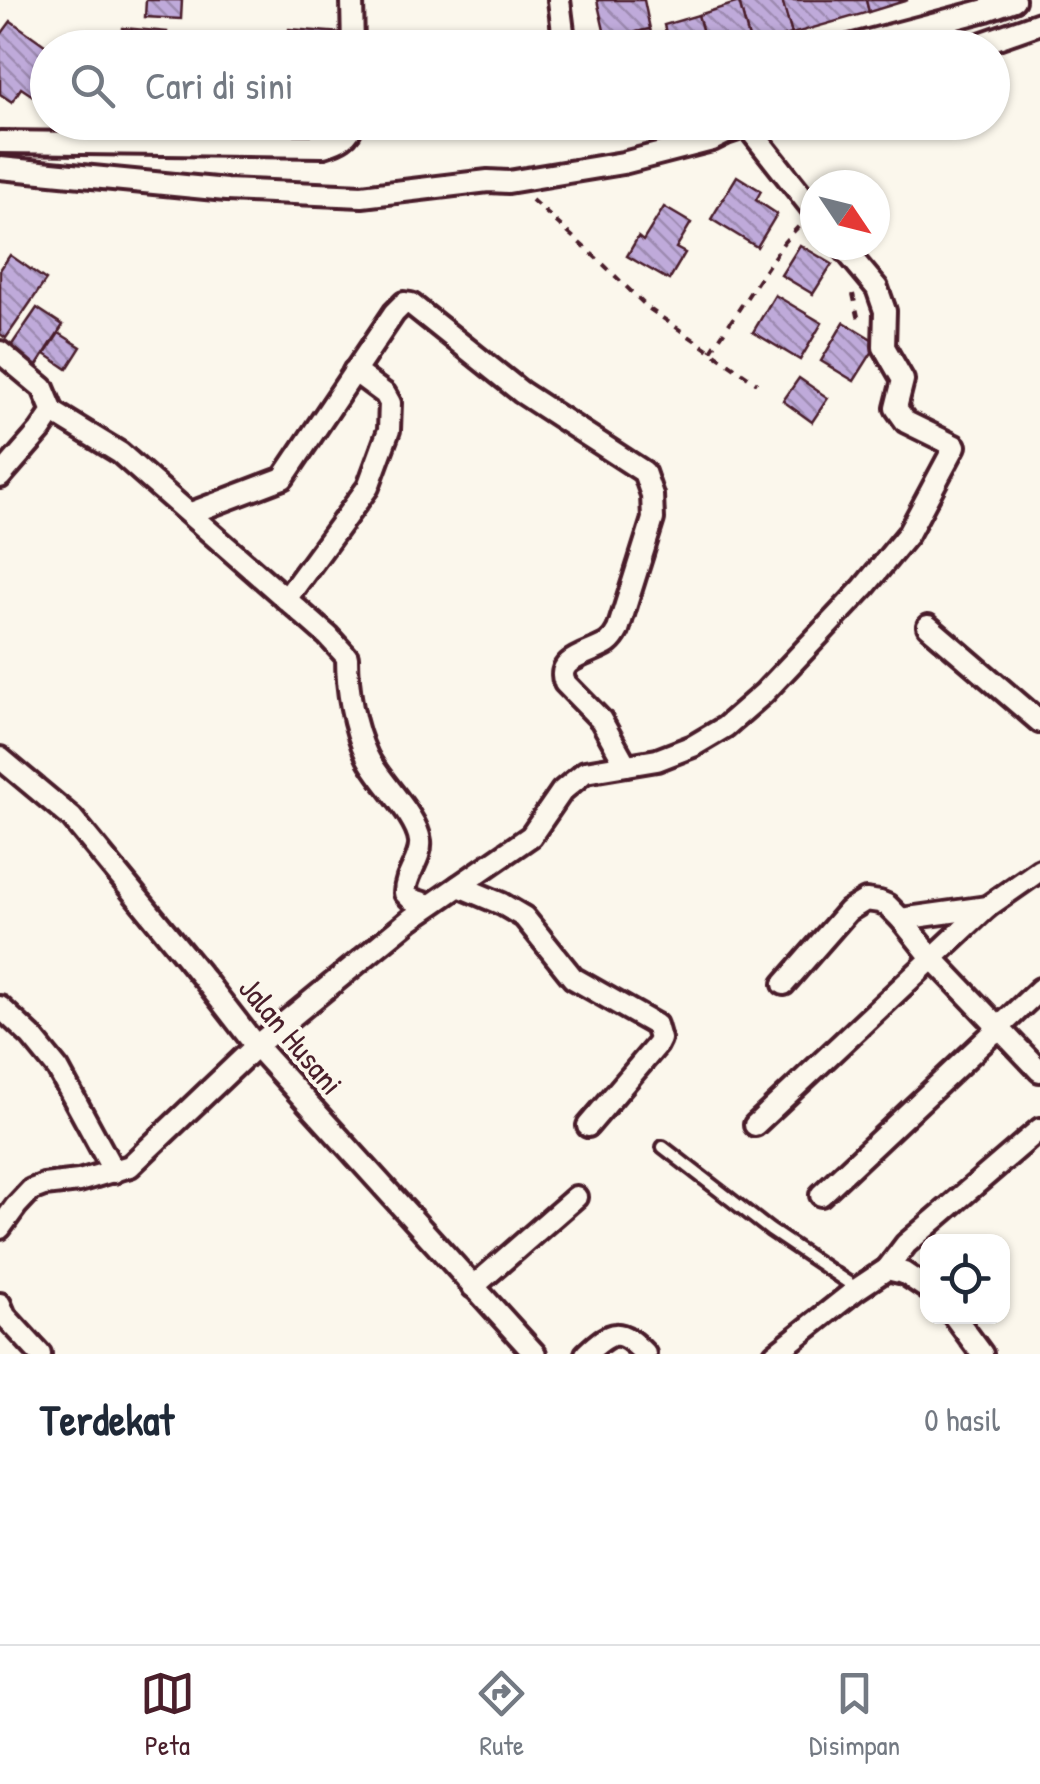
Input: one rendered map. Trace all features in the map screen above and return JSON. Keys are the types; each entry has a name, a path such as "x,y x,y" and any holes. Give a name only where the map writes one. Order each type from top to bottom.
{"street":[{"path":"352,0 353,30"},
{"path":"559,0 563,30"},
{"path":"910,30 1014,0"},
{"path":"1010,34 1040,23"},
{"path":"0,142 324,146 340,140"},
{"path":"0,168 226,190 362,196 508,182 623,163 709,140"},
{"path":"763,140 800,192"},
{"path":"0,1228 32,1190 130,1166 256,1046 430,905 531,836 572,780 585,772 657,760 693,746 725,727 764,694 864,587 908,534 956,446 906,422 896,408 903,380 884,347 885,310 877,288 854,260"},
{"path":"191,514 283,478 394,312 408,303 521,392 644,472 652,495 653,519 618,630 608,643 562,670 565,683 601,720 626,765"},
{"path":"0,352 43,388 53,412 120,454 347,656 347,684 367,757 420,837 420,850 406,878 405,893 410,900 430,905"},
{"path":"286,599 368,487 389,430 390,403 354,371"},
{"path":"0,476 53,412"},
{"path":"928,626 1040,722"},
{"name":"Jalan Husani","path":"0,758 72,818 256,1046 536,1354"},
{"path":"755,1125 988,907 1040,870"},
{"path":"459,886 524,917 572,978 656,1025 660,1039 657,1045 588,1126"},
{"path":"784,984 848,911 866,900 880,902 888,905 933,959 1040,1070"},
{"path":"901,919 988,907"},
{"path":"821,1195 1040,989"},
{"path":"0,1007 58,1068 114,1172"},
{"path":"774,1354 856,1289 887,1270 906,1244 1040,1129"},
{"path":"474,1287 576,1197"},
{"path":"887,1270 904,1272 920,1283"},
{"path":"2,1314 40,1354"},
{"path":"960,1324 982,1354"},
{"path":"586,1354 603,1338 618,1334 645,1354"}],"lane":[{"path":"663,1147 770,1230 856,1289"}],"path":[{"path":"508,182 648,308 756,383"},
{"path":"710,351 784,242 800,226"}],"building":[{"path":"146,0 182,0 181,19 145,17"},
{"path":"597,0 644,0 650,29 604,30"},
{"path":"782,0 791,30 747,30 739,2"},
{"path":"782,0 866,0 869,12 806,30 791,30"},
{"path":"866,0 908,0 869,12"},
{"path":"739,2 747,30 702,30 698,15"},
{"path":"698,15 702,30 665,30 664,25"},
{"path":"11,21 30,34 30,94 21,88 12,102 0,94 0,36"},
{"path":"737,176 761,191 756,200 777,214 757,247 711,219"},
{"path":"664,207 691,223 676,248 685,253 669,280 627,256 638,237 643,241"},
{"path":"800,245 800,260 825,260 832,264 813,294 781,275"},
{"path":"10,255 46,280 6,338 0,334 0,270"},
{"path":"775,295 822,323 800,360 753,332"},
{"path":"37,308 63,325 36,367 9,349"},
{"path":"844,322 878,343 854,381 821,361"},
{"path":"59,333 81,347 67,369 45,354"},
{"path":"799,378 828,398 812,422 783,401"}]}
